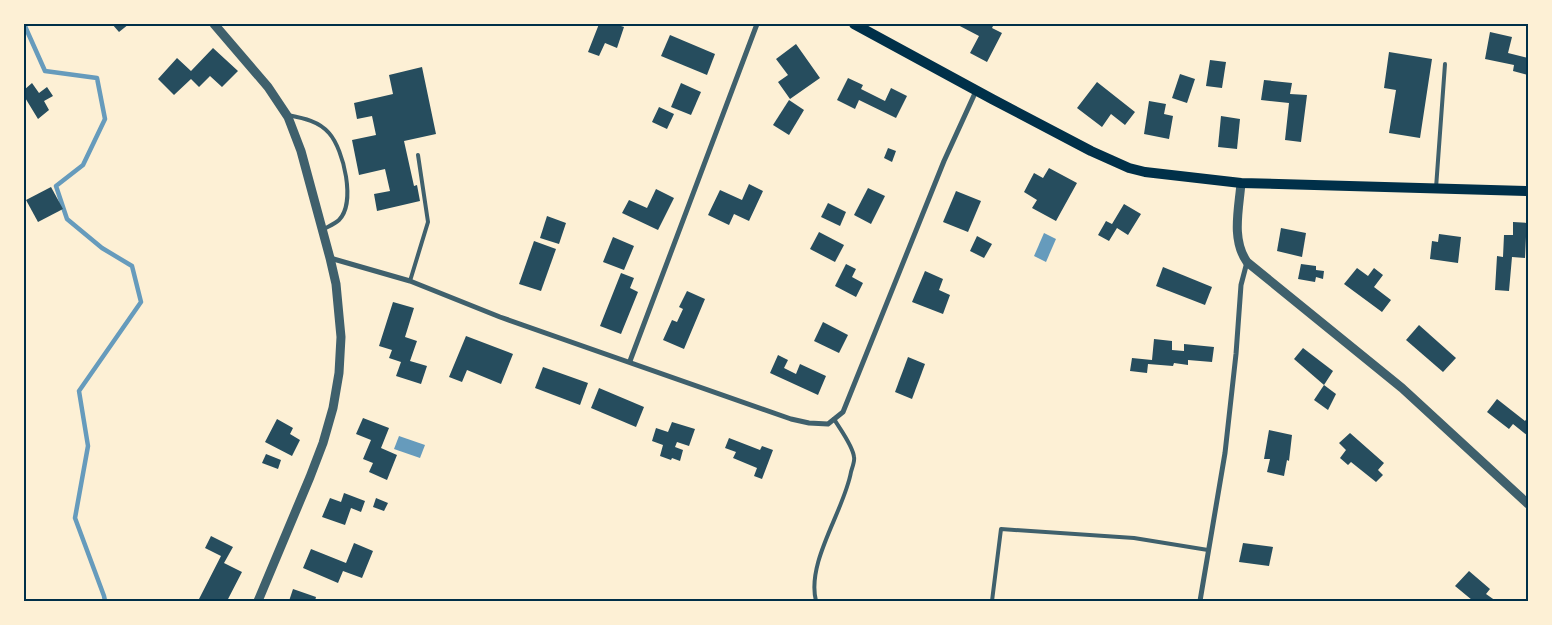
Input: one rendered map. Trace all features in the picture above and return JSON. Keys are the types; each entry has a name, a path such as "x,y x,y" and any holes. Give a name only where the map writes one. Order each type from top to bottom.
{"main road":[{"path":"854,24 1091,151 1129,168 1145,172 1241,183 1528,191"}],"street":[{"path":"214,24 268,87 286,114 301,151 330,258 336,284 341,337 339,373 333,408 323,443 258,601"},
{"path":"630,361 757,24"},
{"path":"330,258 410,281 500,317 791,419 809,423 828,424 843,412 858,379 944,161 976,91"},
{"path":"1241,183 1237,234 1241,253 1247,262 1402,388 1528,504"},
{"path":"1200,601 1225,453 1236,354 1241,285 1247,262"}],"lane":[{"path":"1436,188 1445,64"},
{"path":"286,114 309,119 329,133 344,161 346,208 339,220 322,230"},
{"path":"410,281 428,222 418,155"},
{"path":"816,601 814,593 818,560 848,488 854,457 846,438 834,419"},
{"path":"992,601 1001,528 1134,538 1208,550"}],"water":[{"path":"1044,233 1056,239 1046,262 1034,256"},
{"path":"399,436 425,445 420,458 394,449"}],"building":[{"path":"112,24 129,24 119,32"},
{"path":"599,24 615,24 624,27 617,48 605,43 599,56 588,52"},
{"path":"956,24 994,24 992,28 1002,33 987,62 970,53 979,36"},
{"path":"1490,32 1512,37 1508,53 1528,58 1528,75 1513,71 1514,65 1485,59"},
{"path":"670,35 715,54 707,75 661,56"},
{"path":"796,44 820,78 790,99 778,82 788,75 776,59"},
{"path":"213,48 238,71 222,87 210,76 199,87 191,79 174,95 158,79 177,58 191,71"},
{"path":"1389,52 1432,59 1420,138 1389,133 1396,90 1384,88"},
{"path":"1210,60 1226,62 1222,88 1206,86"},
{"path":"422,67 436,134 404,141 414,186 417,185 420,201 377,211 374,194 390,191 385,169 359,175 352,140 376,135 372,116 357,119 354,103 393,94 389,75"},
{"path":"1180,74 1195,79 1187,103 1172,98"},
{"path":"848,78 863,85 861,89 885,101 891,88 907,96 896,118 859,100 855,109 837,100"},
{"path":"1264,80 1292,83 1290,94 1307,95 1301,142 1285,140 1289,103 1261,100"},
{"path":"1097,82 1135,112 1125,125 1111,114 1102,127 1077,108"},
{"path":"32,83 39,93 47,87 53,96 44,101 49,110 38,119 24,96 24,90"},
{"path":"681,83 701,92 691,115 671,107"},
{"path":"789,100 804,110 789,135 773,125"},
{"path":"1149,101 1166,104 1164,114 1173,116 1169,139 1144,134"},
{"path":"659,107 674,114 667,129 652,122"},
{"path":"1221,116 1240,119 1237,149 1218,147"},
{"path":"888,148 896,151 892,162 884,158"},
{"path":"1049,168 1077,183 1056,221 1032,208 1037,200 1024,192 1034,173 1043,178"},
{"path":"749,184 763,191 749,221 734,214 729,225 708,215 720,190 742,200"},
{"path":"51,187 63,209 38,222 26,200"},
{"path":"868,188 885,196 871,224 854,215"},
{"path":"656,189 674,198 658,230 622,213 629,200 647,208"},
{"path":"956,191 981,201 968,232 943,222"},
{"path":"828,203 846,212 840,226 821,217"},
{"path":"1124,204 1141,214 1128,235 1117,228 1109,241 1098,235 1106,221 1112,224"},
{"path":"547,216 566,223 559,244 540,238"},
{"path":"1513,222 1528,223 1525,258 1512,257 1509,291 1495,290 1497,256 1503,257 1504,235 1513,235"},
{"path":"1281,228 1306,233 1302,257 1277,251"},
{"path":"819,232 844,245 835,262 810,249"},
{"path":"1439,234 1461,237 1458,263 1430,259 1432,241 1438,242"},
{"path":"977,236 992,244 984,258 970,251"},
{"path":"613,237 634,246 624,270 603,262"},
{"path":"534,241 556,249 541,291 519,284"},
{"path":"846,264 856,269 852,277 863,283 856,297 835,286"},
{"path":"1301,264 1316,266 1316,270 1324,271 1323,279 1316,277 1315,282 1298,279"},
{"path":"1163,267 1212,287 1205,305 1156,286"},
{"path":"1357,268 1368,276 1374,268 1383,275 1374,287 1391,300 1382,312 1344,284"},
{"path":"925,271 943,279 939,290 950,295 943,314 912,302"},
{"path":"621,273 634,278 630,288 638,292 621,334 600,326"},
{"path":"687,291 705,299 684,349 663,340 672,320 677,322 683,309 679,307"},
{"path":"393,302 414,308 405,337 417,341 410,361 427,366 421,384 396,376 401,362 389,358 392,350 379,346"},
{"path":"823,322 848,335 839,353 814,341"},
{"path":"1419,325 1456,358 1443,372 1406,340"},
{"path":"466,336 513,354 501,384 467,370 462,382 449,377"},
{"path":"1154,339 1172,341 1172,350 1184,351 1184,344 1214,347 1212,362 1188,360 1188,365 1174,363 1173,366 1148,364 1147,373 1130,371 1132,358 1152,360"},
{"path":"1303,348 1333,371 1324,385 1294,359"},
{"path":"778,355 788,360 784,368 796,374 800,364 826,376 818,395 770,373"},
{"path":"908,357 925,364 912,399 895,392"},
{"path":"543,367 588,383 580,405 535,388"},
{"path":"1324,385 1336,394 1328,410 1314,400"},
{"path":"599,388 644,407 636,427 591,408"},
{"path":"1497,399 1525,421 1528,417 1528,436 1513,424 1509,429 1487,412"},
{"path":"363,418 389,428 381,448 397,455 387,480 369,472 373,463 363,459 371,440 356,434"},
{"path":"277,419 293,428 290,434 300,440 292,456 265,442"},
{"path":"672,422 695,429 689,446 677,442 675,447 683,450 680,461 660,456 663,445 652,441 656,428 668,432"},
{"path":"1269,430 1292,435 1289,461 1287,460 1284,476 1267,472 1270,459 1264,459"},
{"path":"1350,433 1384,463 1378,470 1383,475 1376,482 1351,462 1348,465 1340,458 1346,450 1339,443"},
{"path":"729,438 760,450 762,446 773,450 762,479 754,476 757,468 733,458 736,452 725,448"},
{"path":"266,454 281,460 278,469 262,463"},
{"path":"344,493 365,501 361,512 351,508 345,525 322,517 330,498 341,502"},
{"path":"376,498 388,503 384,511 373,507"},
{"path":"211,536 233,547 224,563 242,572 227,601 203,601 199,599 221,556 205,548"},
{"path":"354,543 373,551 362,578 343,571 338,583 303,568 311,549 346,563"},
{"path":"1243,543 1273,547 1269,566 1239,562"},
{"path":"1469,571 1490,589 1486,594 1496,601 1471,601 1455,586"},
{"path":"293,589 316,597 315,601 289,601"}],"waterway":[{"path":"24,24 45,71 97,78 105,119 83,165 56,186 67,219 102,248 132,266 141,302 79,391 88,446 75,518 105,601"}]}
